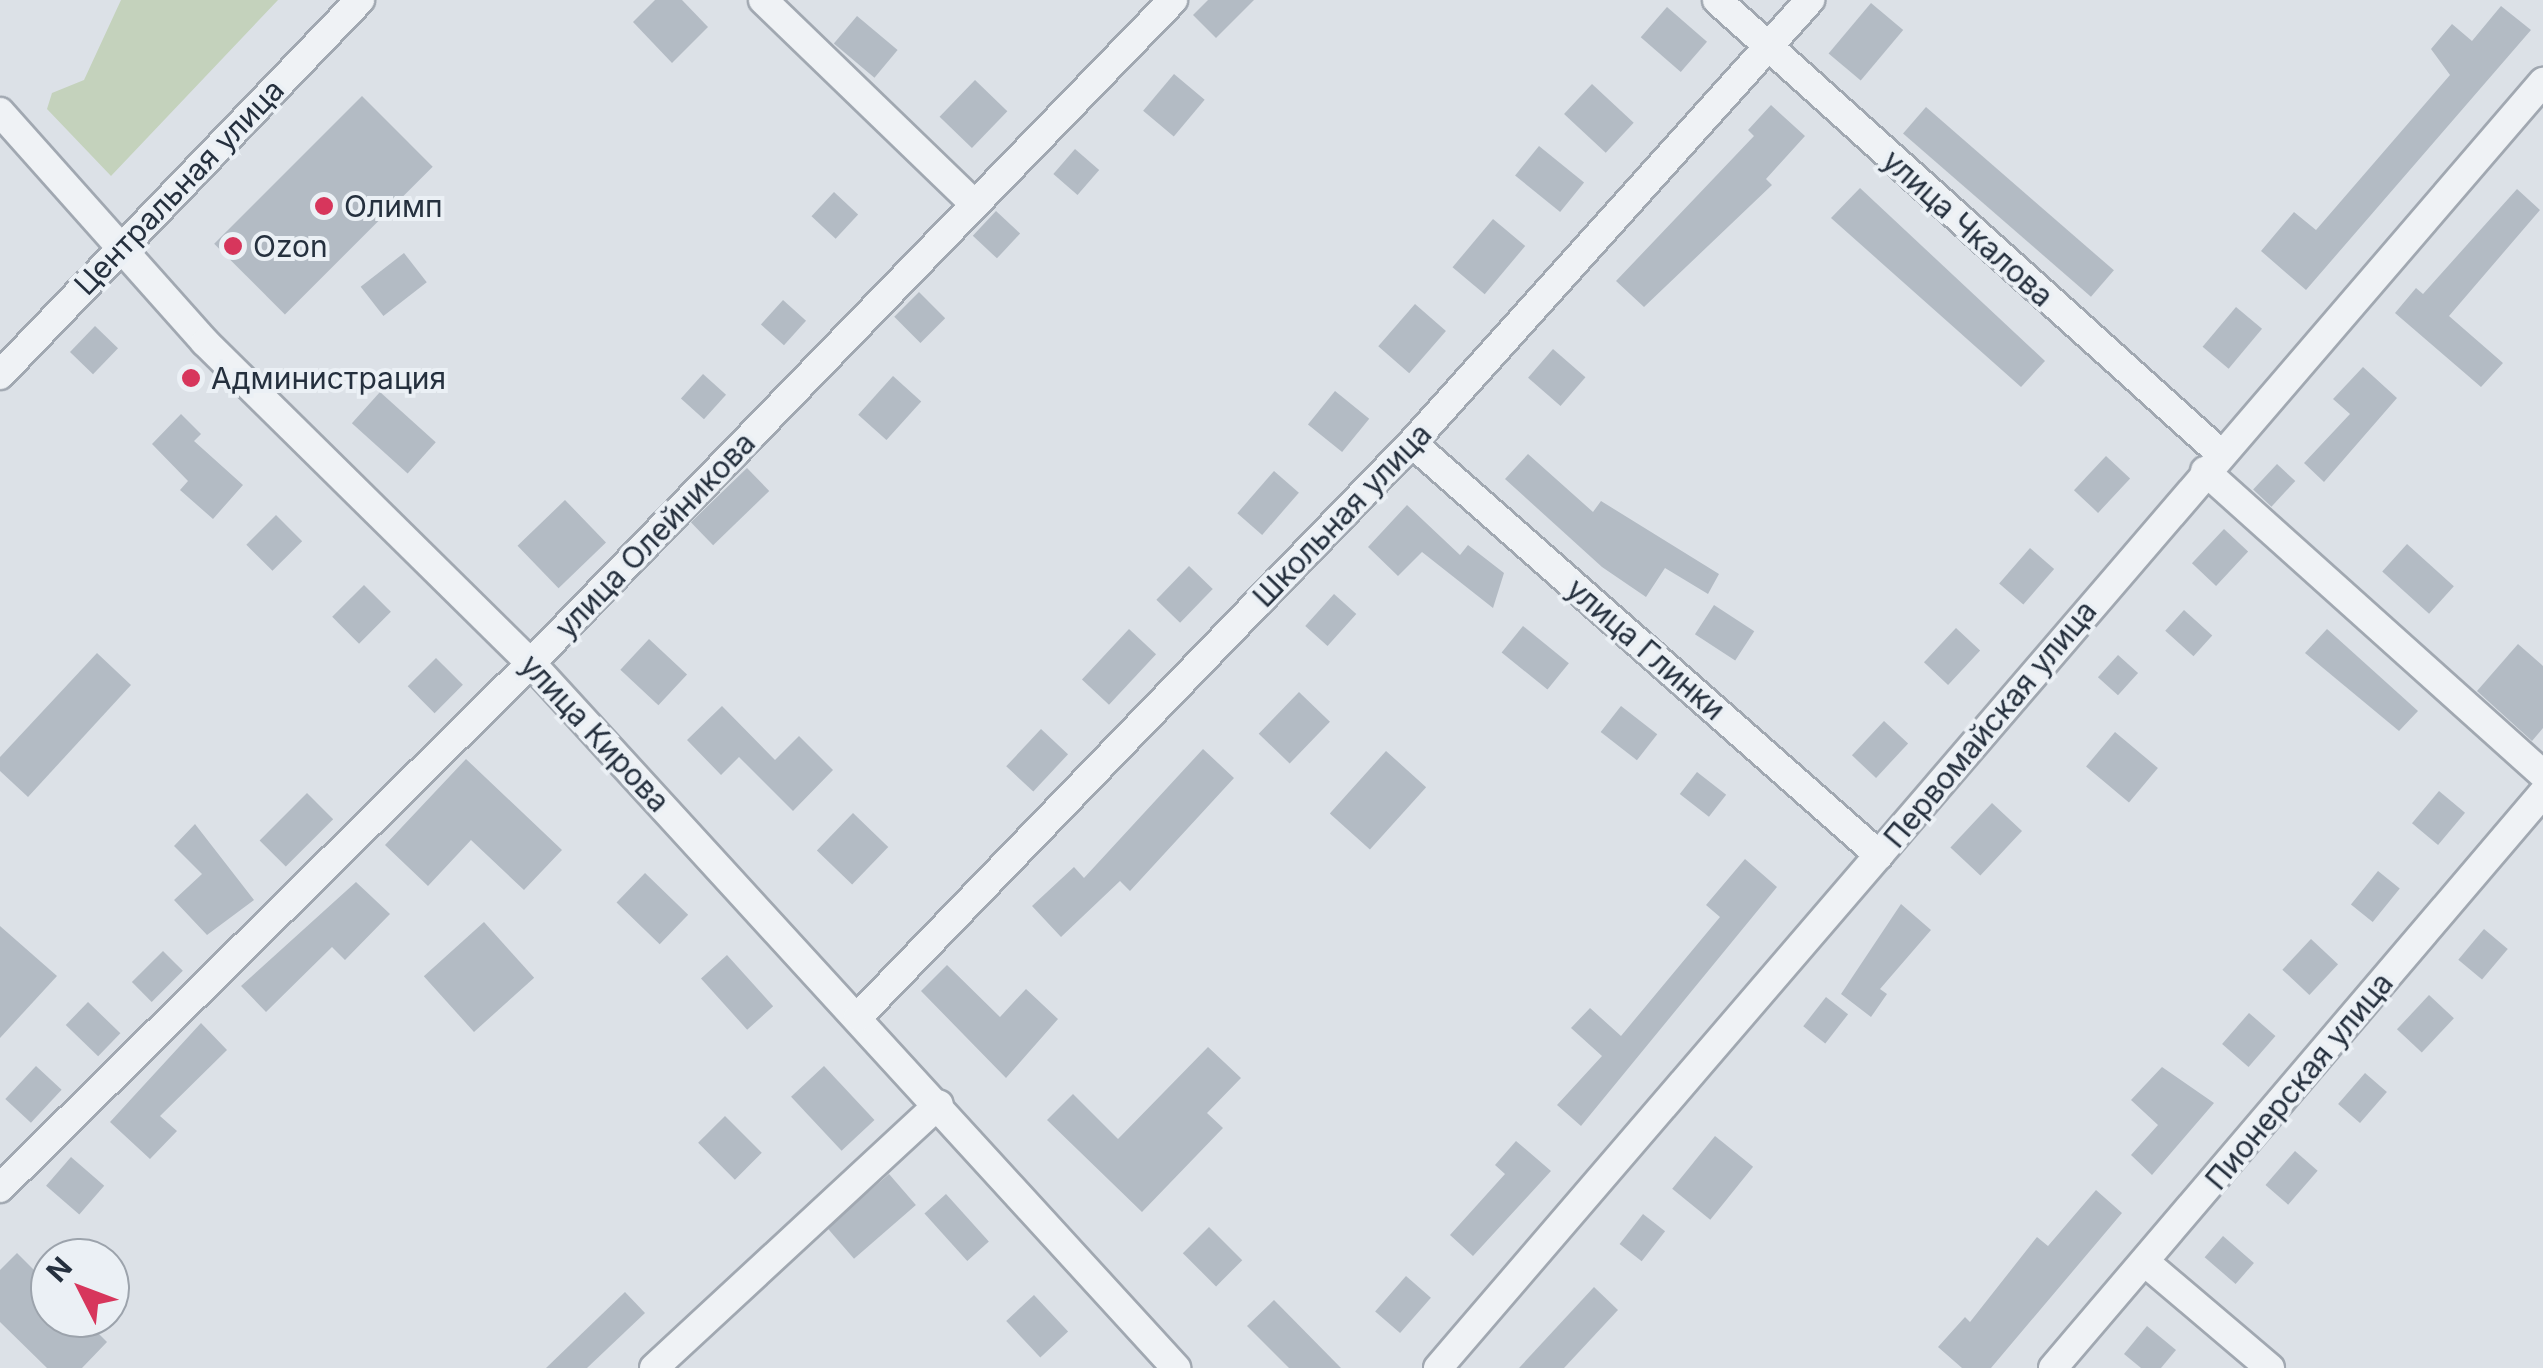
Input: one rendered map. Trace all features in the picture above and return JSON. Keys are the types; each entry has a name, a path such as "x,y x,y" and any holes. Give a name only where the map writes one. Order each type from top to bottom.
{"street":[{"name":"Центральная улица","path":"0,376 360,0"},
{"path":"763,0 974,204"},
{"name":"улица Олейникова","path":"0,1188 531,663 1173,0"},
{"name":"улица Чкалова","path":"1717,0 2543,774"},
{"name":"Школьная улица","path":"858,1016 1412,443 1810,0"},
{"name":"Первомайская улица","path":"1438,1368 2212,462 2543,82"},
{"name":"улица Кирова","path":"0,112 126,242 205,342 531,663 1176,1368"},
{"name":"улица Глинки","path":"1412,443 1879,855"},
{"name":"Пионерская улица","path":"2052,1368 2543,792"},
{"path":"654,1368 938,1104"},
{"path":"2145,1262 2270,1368"}],"green space":[{"path":"121,0 278,0 111,176 47,109 52,93 84,80"}],"building":[{"path":"655,0 682,0 708,27 672,63 633,22"},
{"path":"1208,0 1254,0 1216,38 1193,15"},
{"path":"1871,3 1903,30 1861,81 1829,54"},
{"path":"2501,6 2531,30 2306,290 2261,251 2294,212 2316,230 2450,75 2431,49 2452,24 2472,41"},
{"path":"1667,7 1707,42 1681,72 1641,37"},
{"path":"857,16 898,50 874,78 834,44"},
{"path":"1174,74 1205,100 1174,136 1143,111"},
{"path":"975,80 1007,111 972,148 940,117"},
{"path":"1592,84 1634,123 1606,153 1564,114"},
{"name":"Олимп","path":"362,96 433,167 285,314 214,244"},
{"path":"1771,105 1805,136 1766,179 1772,185 1644,307 1616,281 1754,136 1748,130"},
{"path":"1926,107 2114,270 2091,297 1903,133"},
{"path":"1539,146 1584,183 1560,212 1515,176"},
{"path":"1075,149 1099,170 1078,195 1053,174"},
{"path":"1860,188 2045,361 2021,387 1831,218"},
{"path":"2517,189 2540,210 2449,316 2503,363 2481,387 2395,313 2416,288 2423,294"},
{"path":"834,192 858,215 836,239 811,216"},
{"path":"996,211 1020,234 997,258 973,236"},
{"path":"1493,219 1525,246 1485,294 1453,267"},
{"path":"404,253 427,282 383,316 361,287"},
{"path":"919,292 945,318 920,343 894,317"},
{"path":"783,300 806,321 784,345 761,325"},
{"path":"1415,304 1446,331 1409,373 1378,346"},
{"path":"2236,307 2262,329 2229,369 2203,347"},
{"path":"95,326 118,348 93,374 70,352"},
{"path":"1553,349 1585,377 1561,406 1528,378"},
{"path":"2363,367 2397,398 2324,482 2304,463 2350,414 2333,399"},
{"path":"703,374 726,395 704,419 681,399"},
{"path":"893,376 921,401 886,440 858,415"},
{"path":"1335,391 1369,419 1342,452 1308,424"},
{"path":"380,392 436,442 408,473 352,423"},
{"path":"181,414 201,434 194,441 243,485 213,519 180,490 188,481 152,444"},
{"path":"1528,454 1593,512 1601,501 1719,574 1708,594 1665,568 1646,597 1602,567 1505,479"},
{"path":"2106,456 2130,479 2098,513 2074,490"},
{"path":"2277,464 2295,481 2271,507 2253,490"},
{"path":"747,468 769,491 713,545 691,522"},
{"path":"1274,471 1299,493 1262,535 1237,513"},
{"path":"565,500 606,542 559,588 518,546"},
{"path":"1407,505 1460,555 1468,545 1504,573 1493,608 1422,552 1398,576 1368,547"},
{"path":"276,515 302,541 272,571 246,545"},
{"path":"2224,529 2248,552 2216,586 2192,563"},
{"path":"2407,544 2454,586 2429,614 2382,571"},
{"path":"2030,548 2054,569 2023,604 1999,583"},
{"path":"1189,566 1213,589 1180,623 1156,600"},
{"path":"364,585 391,612 359,644 332,617"},
{"path":"1334,594 1356,614 1328,646 1305,626"},
{"path":"1714,605 1754,631 1735,660 1695,634"},
{"path":"2184,610 2212,635 2194,656 2165,631"},
{"path":"1523,626 1569,663 1547,690 1502,652"},
{"path":"1956,628 1980,651 1948,685 1924,662"},
{"path":"1129,629 1156,654 1109,705 1082,679"},
{"path":"2327,629 2418,711 2399,731 2305,653"},
{"path":"649,639 687,674 658,705 620,670"},
{"path":"2518,644 2543,666 2543,728 2532,741 2477,691"},
{"path":"97,653 131,685 28,797 0,771 0,757"},
{"path":"2118,655 2138,673 2118,695 2098,677"},
{"path":"436,658 463,685 435,713 408,686"},
{"path":"1299,692 1330,722 1290,764 1259,734"},
{"path":"722,706 775,760 799,736 833,770 793,811 739,757 721,775 687,740"},
{"path":"1621,706 1657,734 1637,760 1601,732"},
{"path":"1884,721 1908,744 1876,778 1852,755"},
{"path":"1041,729 1068,754 1033,792 1006,766"},
{"path":"2115,732 2158,768 2129,802 2086,766"},
{"path":"1203,749 1234,778 1130,891 1120,881 1061,937 1032,906 1074,867 1084,878"},
{"path":"1386,751 1426,787 1370,850 1330,813"},
{"path":"466,759 562,850 524,890 471,840 428,886 385,845"},
{"path":"1697,772 1726,795 1709,817 1680,794"},
{"path":"2439,791 2465,813 2438,845 2412,823"},
{"path":"307,793 333,819 286,867 260,840"},
{"path":"1992,803 2022,831 1980,876 1950,848"},
{"path":"853,813 888,847 852,884 817,850"},
{"path":"195,824 254,900 207,935 174,900 202,874 174,846"},
{"path":"1745,859 1777,887 1581,1126 1557,1105 1602,1056 1571,1028 1590,1008 1621,1036 1720,917 1706,905"},
{"path":"2378,871 2400,889 2373,922 2351,904"},
{"path":"645,873 688,915 660,944 617,902"},
{"path":"356,882 390,914 345,960 332,947 266,1012 241,986"},
{"path":"1901,904 1931,930 1880,989 1887,994 1871,1017 1841,994"},
{"path":"484,922 534,978 474,1032 424,976"},
{"path":"0,926 57,976 0,1038"},
{"path":"2484,929 2508,949 2482,980 2458,960"},
{"path":"2311,939 2338,964 2309,995 2282,970"},
{"path":"163,951 183,971 152,1002 132,982"},
{"path":"727,955 773,1006 747,1030 701,978"},
{"path":"947,965 1000,1017 1026,989 1058,1019 1006,1078 921,991"},
{"path":"2429,995 2454,1018 2422,1053 2397,1029"},
{"path":"1826,997 1848,1014 1825,1043 1803,1026"},
{"path":"88,1002 120,1033 98,1056 66,1025"},
{"path":"2249,1013 2275,1036 2249,1067 2222,1044"},
{"path":"201,1023 227,1050 160,1116 177,1131 150,1159 110,1122"},
{"path":"1208,1047 1241,1078 1207,1113 1223,1128 1142,1212 1047,1120 1073,1094 1118,1139"},
{"path":"36,1066 62,1090 31,1123 5,1099"},
{"path":"824,1066 874,1120 842,1151 791,1097"},
{"path":"2162,1067 2214,1103 2152,1175 2131,1155 2158,1125 2131,1100"},
{"path":"2365,1073 2387,1092 2360,1123 2338,1104"},
{"path":"725,1116 762,1153 735,1180 698,1143"},
{"path":"1715,1136 1753,1167 1710,1220 1672,1189"},
{"path":"1516,1141 1551,1171 1473,1256 1450,1235 1505,1174 1495,1165"},
{"path":"2295,1151 2318,1171 2288,1205 2265,1185"},
{"path":"71,1157 104,1186 79,1215 46,1186"},
{"path":"889,1174 916,1205 854,1259 827,1228"},
{"path":"2096,1190 2122,1213 1991,1368 1962,1368 1938,1347 1965,1317 1970,1322 2037,1237 2048,1246"},
{"path":"946,1194 989,1242 967,1261 924,1213"},
{"path":"1643,1214 1665,1231 1642,1261 1620,1244"},
{"path":"1209,1227 1242,1260 1216,1286 1183,1253"},
{"path":"2223,1236 2254,1263 2236,1284 2205,1257"},
{"path":"17,1253 30,1266 30,1338 103,1338 107,1342 82,1368 47,1368 0,1322 0,1270"},
{"path":"1406,1276 1431,1298 1400,1333 1375,1311"},
{"path":"1594,1287 1618,1310 1564,1368 1519,1368"},
{"path":"625,1292 645,1313 587,1368 546,1368"},
{"path":"1034,1295 1068,1332 1040,1357 1006,1321"},
{"path":"1274,1300 1341,1368 1289,1368 1247,1326"},
{"path":"2147,1326 2176,1350 2161,1368 2141,1368 2124,1354"}],"place":[{"name":"Олимп","path":"324,206"},
{"name":"Ozon","path":"233,246"},
{"name":"Администрация","path":"191,378"}]}
